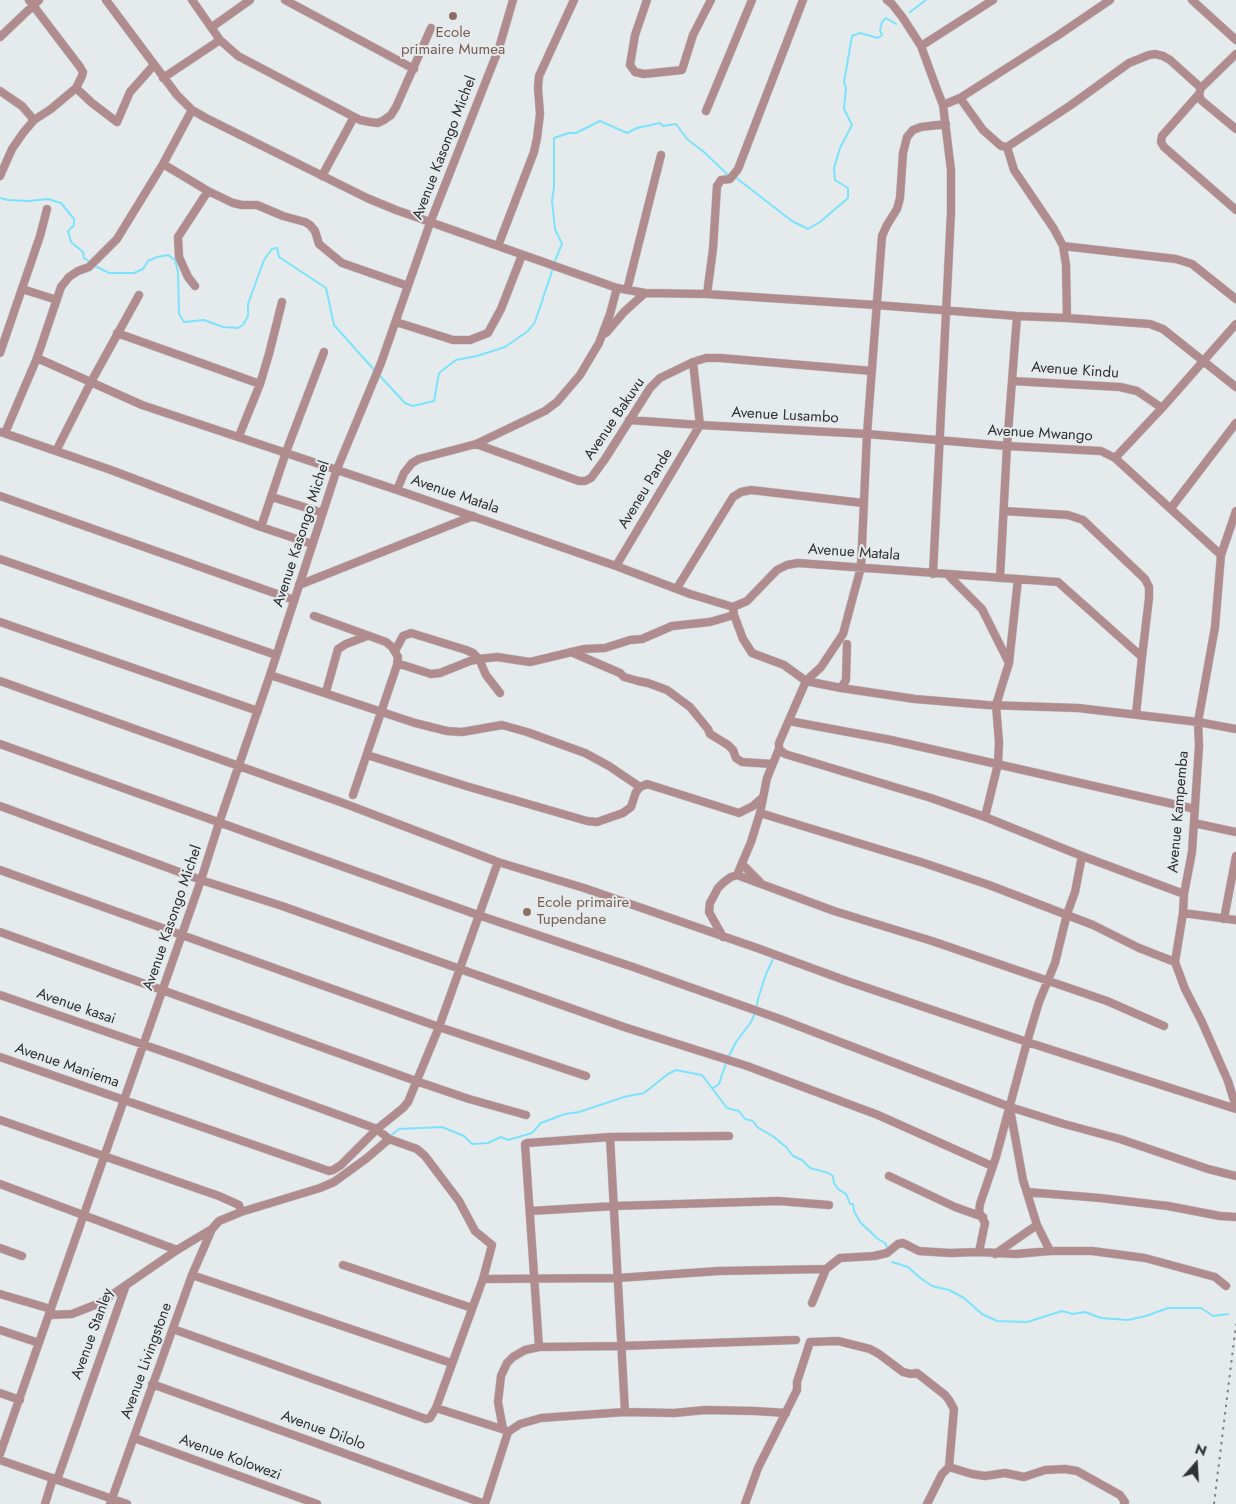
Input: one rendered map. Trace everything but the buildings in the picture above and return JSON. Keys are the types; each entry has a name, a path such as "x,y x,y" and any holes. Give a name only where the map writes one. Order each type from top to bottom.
{"street":[{"path":"106,0 163,78 192,110 367,198 430,223 617,288 644,293 707,294 1150,324 1164,329 1236,387"},
{"path":"192,0 220,40 238,56 360,120 378,123 391,115 414,69 431,28"},
{"path":"212,27 250,0"},
{"path":"285,0 414,69"},
{"name":"Avenue Kasongo Michel","path":"0,1454 202,880 237,767 258,711 337,469 381,362 430,223 499,48 513,0"},
{"path":"498,246 538,138 540,114 539,76 574,0"},
{"path":"647,0 635,35 630,64 635,72 644,74 682,70 693,35 711,0"},
{"path":"706,111 752,0"},
{"path":"707,294 713,248 717,186 721,180 730,179 738,169 803,0"},
{"path":"887,0 903,18 921,46 943,106 951,170 951,212 933,574"},
{"path":"921,46 993,0"},
{"path":"943,106 960,98 1110,0"},
{"path":"1192,0 1236,40"},
{"path":"0,37 34,2 80,67 82,76 76,88 51,109 34,120 12,149 0,176"},
{"path":"163,78 220,40"},
{"path":"960,98 983,130 1001,146 1007,147 1071,105 1129,63 1155,54 1170,60 1200,91 1200,100 1236,129"},
{"path":"1236,54 1200,91 1162,136 1161,142 1164,147 1236,210"},
{"path":"76,88 92,104 117,122 130,92 154,65"},
{"path":"0,91 22,106 34,120"},
{"path":"192,110 163,164 117,239 89,267 78,271 61,287 37,358 2,433 312,544"},
{"path":"322,176 354,117"},
{"path":"737,875 751,842 772,764 788,721 806,681 821,667 843,634 854,599 861,567 867,434 882,236 886,225 897,209 900,198 903,152 907,137 913,130 922,127 946,124"},
{"path":"1007,147 1014,170 1054,229 1063,246 1066,266 1067,318"},
{"path":"627,290 661,155"},
{"path":"163,164 208,191 233,203 257,205 283,216 305,222 315,231 319,244 342,263 408,286"},
{"path":"195,286 188,277 179,257 178,237 208,191"},
{"path":"0,352 40,236 47,209"},
{"path":"1063,246 1176,259 1192,264 1236,299"},
{"path":"396,322 453,340 470,340 488,333 501,309 522,255"},
{"path":"599,343 617,288"},
{"path":"22,290 57,300"},
{"path":"397,490 404,473 412,464 424,458 476,444 545,412 557,402 580,375 599,343 624,312 644,293"},
{"path":"56,451 90,382 139,295"},
{"path":"239,436 260,384 282,302"},
{"path":"1000,578 1007,446 1017,316"},
{"path":"1115,458 1236,324"},
{"path":"117,333 260,384"},
{"path":"261,527 286,452 324,352"},
{"name":"Avenue Matala","path":"37,358 142,405 473,516 677,588 733,611 747,601 777,570 787,565 798,563 1058,582 1142,657"},
{"name":"Avenue Bakuvu","path":"476,444 579,481 585,481 591,478 605,459 650,388 660,378 693,362 706,358 720,358 872,371"},
{"path":"693,362 700,425"},
{"name":"Avenue Kindu","path":"1012,381 1120,387 1137,392 1162,408"},
{"name":"Avenue Lusambo","path":"629,420 867,434 939,441"},
{"path":"1171,508 1236,423"},
{"name":"Aveneu Pande","path":"616,566 700,425"},
{"name":"Avenue Mwango","path":"939,441 1101,451 1115,458 1221,555"},
{"path":"677,588 733,497 741,492 751,490 863,504"},
{"path":"0,496 294,600"},
{"path":"272,497 323,513"},
{"path":"1004,511 1068,515 1083,520 1145,579 1149,587 1149,598 1136,714"},
{"name":"Avenue Kampemba","path":"1236,511 1221,555 1215,627 1198,722 1199,746 1192,852 1175,962 1185,989 1228,1081 1236,1108"},
{"path":"300,585 473,516"},
{"path":"0,559 276,655"},
{"path":"948,575 982,609 1009,663"},
{"path":"985,817 998,764 999,742 996,705 1009,663 1018,579"},
{"path":"397,665 403,664 432,674 479,659 497,657 530,662 571,652 605,648 630,640 642,639 672,626 702,624 733,611 742,638 752,652 784,665 806,681 915,699 996,705 1078,708 1198,722 1236,729"},
{"path":"314,616 386,642 398,657 368,755 353,796"},
{"path":"0,622 258,711"},
{"path":"395,651 404,636 411,633 466,650 473,653 479,659 486,675 500,693"},
{"path":"326,692 338,649 367,636"},
{"path":"841,688 846,680 847,644"},
{"path":"571,652 624,676 667,690 690,707 710,734 728,745 733,750 736,758 742,762 772,764"},
{"path":"270,675 415,723 446,731 462,732 502,725 527,732 585,753 609,766 640,787"},
{"path":"0,681 237,767 343,803 498,862 538,873 847,982 1027,1042 1236,1108"},
{"path":"788,721 891,740 1195,809"},
{"path":"0,744 478,915 780,1019 1010,1107 1120,1139 1208,1169 1236,1176"},
{"path":"779,749 785,754 932,798 1184,894"},
{"path":"368,755 587,821 597,822 623,813 631,807 636,792 640,787 647,784 738,813 753,806 762,798"},
{"path":"0,806 202,880 282,906 624,1028 747,1066 878,1115 992,1166"},
{"path":"760,813 946,870 1093,924 1139,948 1175,962"},
{"path":"1194,823 1236,832"},
{"path":"979,1252 985,1223 979,1212 980,1204 996,1157 1027,1042 1054,963 1075,892 1082,856"},
{"path":"1224,919 1236,856"},
{"path":"0,1294 50,1312 72,1314 100,1303 177,1250 212,1229 219,1220 240,1208 320,1188 334,1182 367,1158 408,1102 440,1027 498,862"},
{"path":"742,864 765,886"},
{"path":"0,870 440,1027 586,1076"},
{"path":"723,937 710,912 710,903 718,888 731,876 737,875 834,911 932,941 1106,1001 1164,1026"},
{"path":"1183,913 1236,920"},
{"path":"0,932 416,1081 526,1115"},
{"name":"Avenue kasai","path":"0,996 144,1045 383,1134 418,1149 426,1156 459,1202 475,1231 492,1245 483,1279"},
{"name":"Avenue Maniema","path":"0,1057 329,1171 341,1165 383,1134"},
{"path":"1010,1107 1023,1180 1037,1225 1050,1250"},
{"path":"0,1120 219,1196 240,1208"},
{"path":"539,1347 525,1146 527,1143 610,1137 730,1136"},
{"path":"610,1137 625,1412"},
{"path":"890,1176 955,1207 983,1217"},
{"path":"0,1184 177,1250"},
{"path":"1028,1192 1168,1206 1220,1216 1236,1217"},
{"path":"530,1211 615,1206 778,1201 828,1205"},
{"path":"995,1254 1003,1246 1037,1225"},
{"name":"Avenue Livingstone","path":"111,1501 192,1275 212,1229"},
{"path":"812,1303 826,1269 840,1258 874,1256 887,1253 898,1244 904,1243 919,1251 950,1253 1016,1254 1050,1250 1092,1251 1145,1258 1215,1278 1226,1286"},
{"path":"0,1248 22,1256"},
{"path":"343,1265 472,1308"},
{"path":"173,1329 426,1420 430,1418 436,1408 483,1279 618,1278 719,1271 826,1269"},
{"path":"192,1275 451,1363"},
{"name":"Avenue Stanley","path":"45,1504 126,1285"},
{"path":"0,1330 39,1343"},
{"path":"485,1504 506,1430 498,1402 502,1376 513,1357 526,1350 539,1347 796,1340"},
{"path":"745,1504 758,1468 797,1390 797,1382 810,1342 838,1341 861,1346 879,1354 903,1372 917,1373 945,1395 954,1409 949,1467 942,1474 927,1504"},
{"name":"Avenue Dilolo","path":"152,1384 485,1504"},
{"path":"0,1392 20,1400"},
{"path":"436,1408 506,1430 541,1418 625,1412 674,1414 705,1410 755,1410 786,1413"},
{"name":"Avenue Kolowezi","path":"134,1438 317,1504"},
{"path":"0,1460 111,1501 127,1504"},
{"path":"949,1467 985,1476 1005,1473 1024,1477 1045,1470 1065,1469 1077,1471 1120,1495 1125,1502 1124,1504"}],"waterway":[{"path":"910,12 926,0"},
{"path":"735,177 792,221 808,229 820,222 848,198 848,188 835,180 834,168 840,148 852,125 844,109 846,88 844,82 852,36 860,33 878,38 882,35 880,30 882,22 886,18 896,24"},
{"path":"554,263 562,244 555,229 552,201 554,187 554,138 569,133 576,133 600,121 627,133 637,128 660,123 663,126 676,124 687,139 727,174 731,175"},
{"path":"0,198 29,201 48,199 61,203 74,219 74,225 68,231 71,242 83,252 84,258 90,262"},
{"path":"93,265 109,273 134,273 143,269 148,261 168,255 175,260 178,272 179,314 184,322 204,320 223,327 238,328 243,325 248,316 248,304 264,260 272,249 277,248 279,257 326,288 334,325 376,372"},
{"path":"379,375 405,403 413,406 434,401 439,373 456,360 477,356 505,347 528,331 535,322 553,268"},
{"path":"756,1009 766,974 774,957"},
{"path":"728,1058 755,1013"},
{"path":"713,1088 719,1084 726,1063"},
{"path":"390,1136 399,1129 442,1127 464,1136 472,1144 488,1143 501,1137 508,1140 532,1133 541,1123 565,1114 579,1112 624,1097 644,1093 676,1070 702,1075 727,1108 739,1111 745,1119 753,1121 757,1127 774,1137 793,1156 802,1160 810,1168 833,1176 834,1183 838,1189 846,1194 850,1204 853,1204 854,1211 860,1222 885,1243 888,1249"},
{"path":"892,1262 908,1267 932,1286 949,1290 964,1298 982,1314 997,1321 1027,1322 1062,1311 1073,1314 1085,1312 1101,1318 1128,1320 1168,1308 1201,1308 1213,1316 1228,1314"}],"railway":[{"path":"1214,1504 1236,1324"}],"place":[{"name":"Ecole primaire Mumea","path":"453,16"},
{"name":"Ecole primaire Tupendane","path":"527,912"}]}
